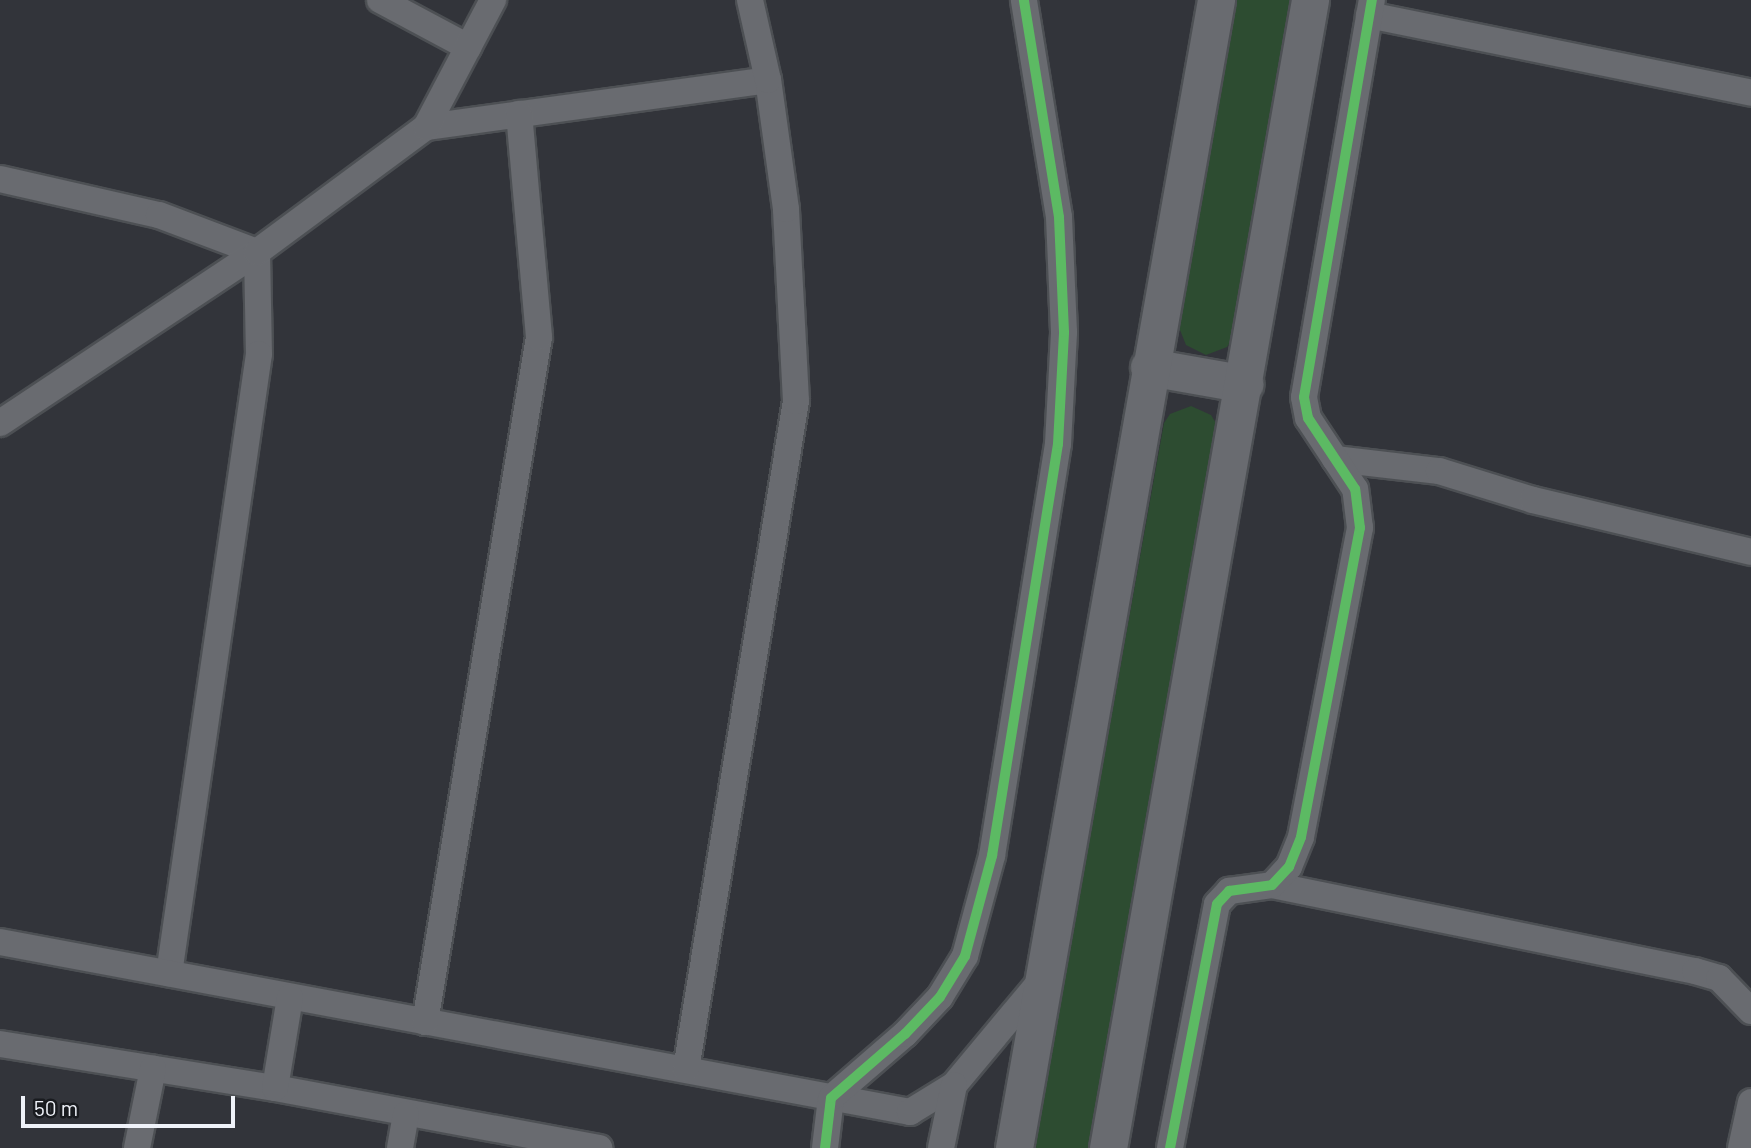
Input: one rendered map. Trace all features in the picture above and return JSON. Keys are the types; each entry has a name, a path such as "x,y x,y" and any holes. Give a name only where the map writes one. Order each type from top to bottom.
{"street":[{"path":"380,0 468,47"},
{"path":"0,424 257,253 426,127 493,0"},
{"path":"686,1069 796,401 786,209 768,80 750,0"},
{"path":"825,1148 831,1098 905,1034 940,997 965,956 992,856 1058,444 1064,332 1059,217 1024,0"},
{"path":"1014,1148 1149,367 1216,0"},
{"path":"1108,1148 1245,384 1310,0"},
{"path":"1272,885 1289,867 1301,837 1360,528 1355,489 1308,418 1304,397 1370,8 1751,93"},
{"path":"426,127 768,80"},
{"path":"425,1022 539,337 519,114"},
{"path":"0,179 159,215 257,253"},
{"path":"169,974 259,354 257,253"},
{"path":"1149,367 1245,384"},
{"path":"1335,459 1439,471 1532,500 1751,552"},
{"path":"1170,1148 1217,904 1230,891 1272,885 1695,971 1719,978 1751,1011"},
{"path":"0,942 910,1112 954,1085 1043,978"},
{"path":"275,1088 290,997"},
{"path":"0,1044 275,1088 406,1115 600,1148"},
{"path":"137,1148 153,1069"},
{"path":"941,1148 954,1085"},
{"path":"1741,1148 1751,1102"},
{"path":"400,1148 406,1115"}],"green space":[{"path":"1235,0 1291,0 1233,337 1227,347 1206,355 1186,345 1178,325"},
{"path":"1191,406 1211,415 1217,425 1091,1148 1034,1148 1164,423 1170,414"}],"cycle path":[{"path":"825,1148 831,1098 905,1034 940,997 965,956 992,856 1058,444 1064,332 1059,217 1024,0"},
{"path":"1170,1148 1217,904 1229,891 1272,885 1289,867 1301,837 1360,528 1355,489 1308,418 1304,397 1372,0"}]}
